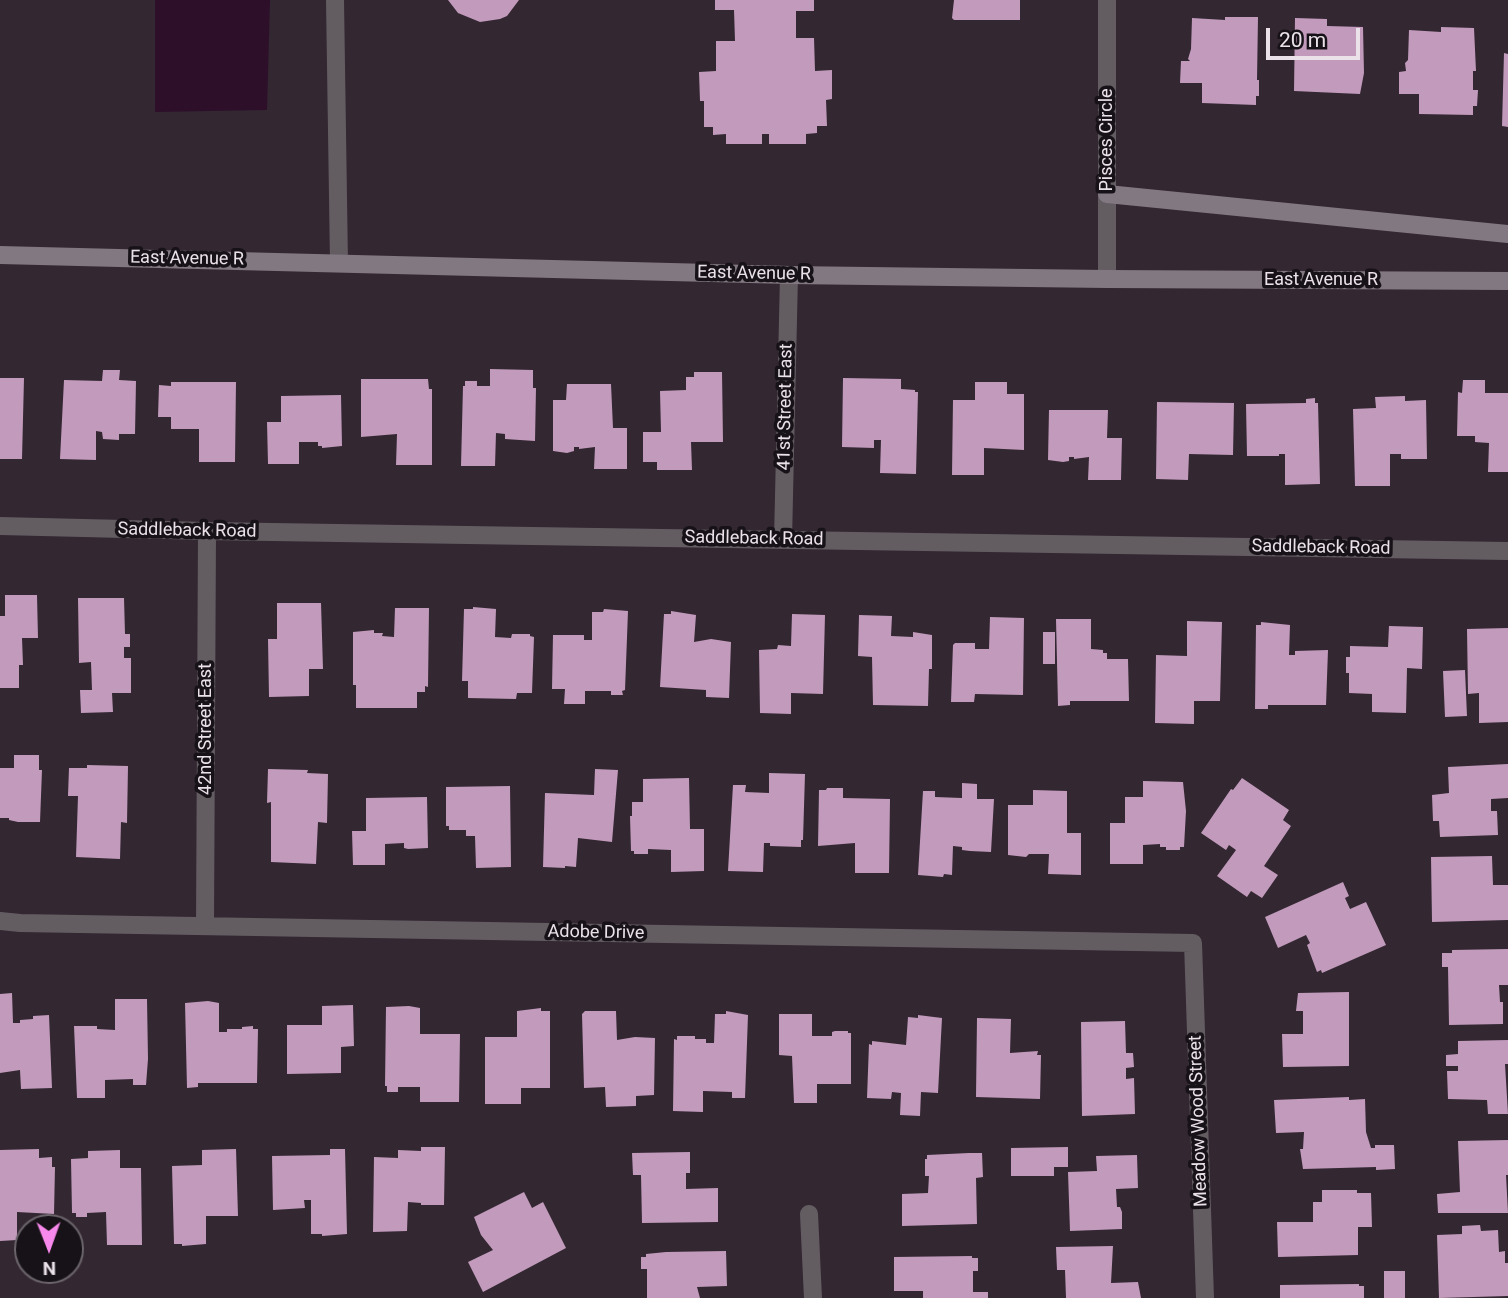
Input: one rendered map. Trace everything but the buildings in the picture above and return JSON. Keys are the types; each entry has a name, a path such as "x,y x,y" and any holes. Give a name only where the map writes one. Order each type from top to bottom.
{"main road":[{"path":"1107,194 1508,234"},
{"name":"East Avenue R","path":"0,255 789,275 1508,281"}],"street":[{"path":"335,0 339,263"},
{"name":"Pisces Circle","path":"1107,0 1107,279"},
{"name":"41st Street East","path":"783,540 789,275"},
{"name":"Saddleback Road","path":"0,526 1508,551"},
{"name":"42nd Street East","path":"205,926 207,531"},
{"name":"Adobe Drive","path":"0,920 20,923 1193,943"},
{"name":"Meadow Wood Street","path":"1193,943 1205,1298"},
{"path":"809,1214 813,1298"}],"shaded area":[{"path":"155,0 270,0 267,110 155,112"}]}
